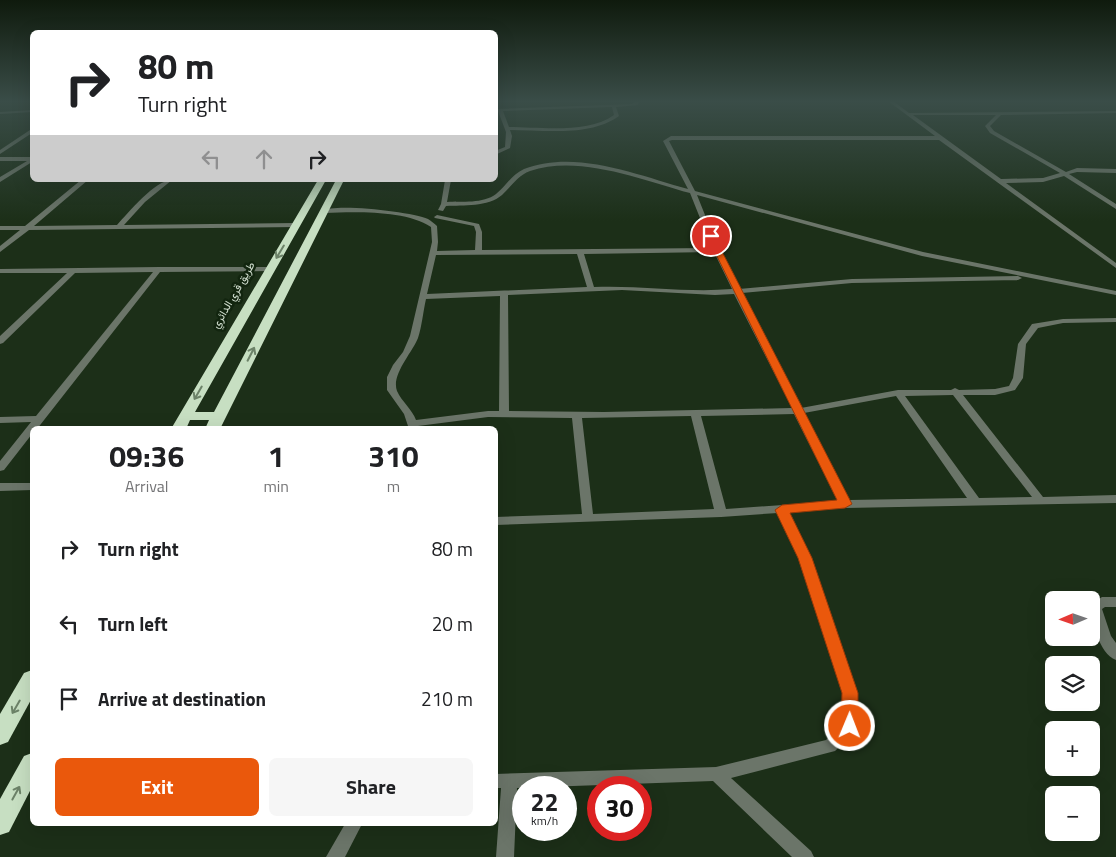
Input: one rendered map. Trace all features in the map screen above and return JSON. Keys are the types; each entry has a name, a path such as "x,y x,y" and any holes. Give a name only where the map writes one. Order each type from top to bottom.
{"highway":[{"name":"طريق قري الدائري","path":"181,422 321,182"},
{"path":"181,422 216,422 339,182"},
{"path":"0,734 30,682"},
{"path":"0,823 30,768"}],"street":[{"path":"0,152 18,141"},
{"path":"498,151 507,148 508,141"},
{"path":"667,141 693,193 716,250 845,504"},
{"path":"945,141 1116,266"},
{"path":"1007,141 1116,207"},
{"path":"0,159 30,159"},
{"path":"0,180 30,160"},
{"path":"444,204 493,198 503,192 518,174 532,169 568,164 589,164 922,254 1116,293"},
{"path":"1001,182 1043,180 1076,170 1116,171"},
{"path":"0,250 84,182"},
{"path":"119,226 143,201 167,182"},
{"path":"413,426 409,414 392,390 392,377 414,336 433,253 436,231 434,220 444,204 448,182"},
{"path":"324,211 350,210 397,214 477,225 479,232 478,252"},
{"path":"0,228 296,225"},
{"path":"433,253 716,250"},
{"path":"580,251 591,289"},
{"path":"0,271 270,269"},
{"path":"0,341 74,270"},
{"path":"33,426 159,270"},
{"path":"422,297 504,295 622,288 685,293 738,292 852,281 1039,278"},
{"path":"504,295 504,415"},
{"path":"419,426 488,414 577,415 798,411 898,393 995,392 1012,388 1018,378 1022,344 1035,326 1064,321 1116,320"},
{"path":"955,391 1040,500"},
{"path":"898,393 975,501"},
{"path":"695,413 721,513"},
{"path":"577,415 588,518"},
{"path":"0,420 38,420"},
{"path":"0,468 30,430"},
{"path":"0,487 30,487"},
{"path":"498,521 721,513 845,504 1114,500"},
{"path":"505,857 502,781 716,774 830,746 850,726 850,693 805,558 782,510"},
{"path":"1116,602 1102,602 1095,608 1105,638 1116,654"},
{"path":"716,774 805,857"},
{"path":"335,857 353,826"}],"route":[{"path":"711,236 716,250 845,504 782,510 805,558 850,693 850,726"}]}
